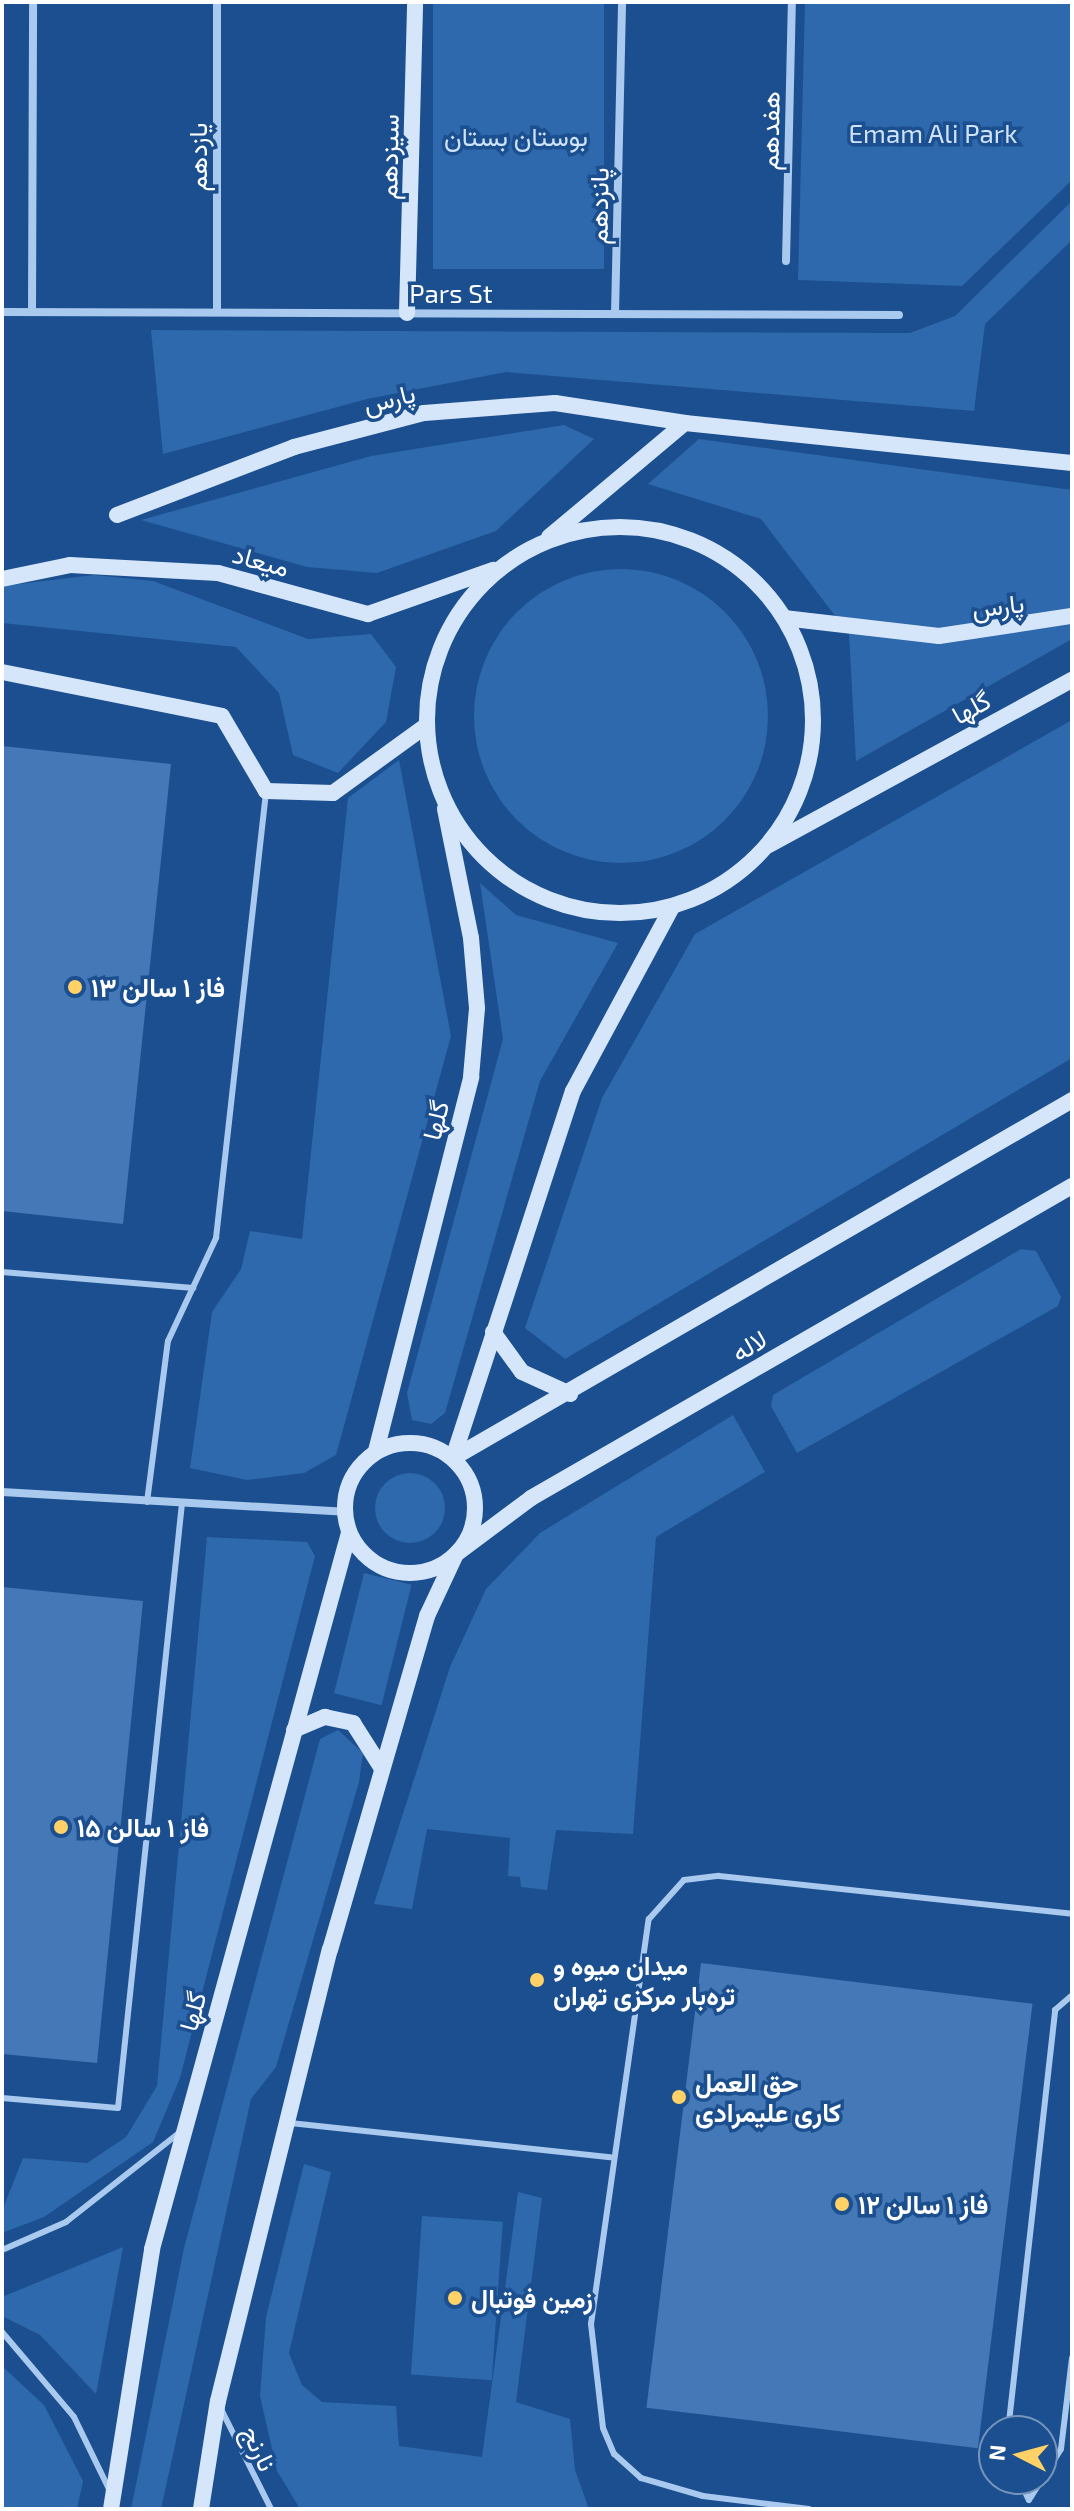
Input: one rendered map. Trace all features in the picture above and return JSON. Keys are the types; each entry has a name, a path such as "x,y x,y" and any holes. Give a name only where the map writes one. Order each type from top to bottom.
{"street":[{"path":"32,312 33,2"},
{"name":"یازدهم","path":"217,2 217,312"},
{"name":"سیزدهم","path":"407,313 415,2"},
{"name":"پانزدهم","path":"615,314 622,2"},
{"name":"هفدهم","path":"786,261 792,2"},
{"name":"Pars St","path":"2,312 899,315"},
{"name":"پارس","path":"117,515 294,447 424,413 555,403 685,423 1072,463"},
{"path":"2,672 222,716 266,791 333,793 427,725 442,643 465,602 498,568 546,540 685,423"},
{"path":"442,795 497,870 536,895 626,914 672,907 708,893 767,846 796,803 811,753 813,701 802,651 784,618 741,567 697,541 635,527 596,527 546,540"},
{"name":"میعاد","path":"2,579 70,565 218,573 368,614 498,568"},
{"name":"پارس","path":"784,618 939,636 1072,616"},
{"name":"گلها","path":"767,846 1072,680"},
{"name":"گلها","path":"376,1451 471,1077 477,1008 471,938 427,725"},
{"path":"201,2509 218,2401 381,1767 427,1616 456,1554 469,1536 474,1505 453,1458 573,1091 672,907"},
{"name":"لاله","path":"453,1458 570,1394 1072,1100"},
{"name":"لاله","path":"456,1554 531,1498 1072,1186"},
{"path":"493,1332 522,1372 570,1394"},
{"path":"453,1458 415,1442 376,1451 352,1477 344,1512 349,1533 377,1565 397,1572 418,1573 456,1554"},
{"path":"2,1492 344,1512"},
{"name":"گلها","path":"112,2503 152,2249 349,1533"},
{"path":"294,1730 325,1717 353,1723 381,1767"}],"lane":[{"path":"147,1502 168,1341 216,1238 266,791"},
{"path":"2,1272 193,1288"},
{"path":"2,2098 118,2108 182,1503"},
{"path":"809,2509 677,2490 641,2478 614,2454 595,2388 591,2324 610,2157 649,1919 684,1880 719,1876 1072,1914"},
{"path":"1010,2415 1055,2010 1072,1995"},
{"path":"290,2123 610,2157"},
{"path":"2,2250 66,2222 184,2130"},
{"path":"2,2332 74,2417 112,2503"},
{"path":"1028,2509 1029,2500 1061,2449 1072,2358"},
{"name":"نارنج","path":"218,2401 271,2509"},
{"path":"1027,2495 1029,2500"}],"green space":[{"name":"بوستان بستان","path":"433,2 604,2 604,269 433,269"},
{"name":"Emam Ali Park","path":"805,2 1072,2 1072,180 962,286 798,280"},
{"path":"1072,201 1072,240 985,324 974,411 506,372 367,399 163,454 151,330 910,333 955,316"},
{"path":"564,425 594,439 496,531 377,573 307,567 141,520 371,456"},
{"path":"699,439 1072,490 1072,639 856,761 849,634 761,519 648,484"},
{"path":"621,569 650,572 677,580 703,594 725,612 743,634 757,660 765,687 768,716 765,745 757,772 743,798 725,820 703,838 677,852 650,860 621,863 592,860 565,852 539,838 517,820 499,798 485,772 477,745 474,716 477,687 485,660 499,634 517,612 539,594 565,580 592,572"},
{"path":"94,575 153,581 308,639 371,634 396,667 386,722 338,773 293,755 279,693 236,647 2,623 2,586"},
{"path":"1072,720 1072,1058 565,1359 525,1328 602,1098 695,934"},
{"path":"399,760 451,1036 336,1455 304,1473 247,1480 190,1468 212,1312 241,1269 250,1231 302,1239 348,798"},
{"path":"480,883 516,915 618,943 540,1081 445,1413 431,1424 412,1420 407,1393 503,1039"},
{"path":"1021,1249 1036,1251 1061,1297 1058,1306 797,1453 771,1406 773,1395"},
{"path":"733,1415 765,1472 656,1537 633,1834 556,1830 547,1890 521,1887 520,1877 508,1876 510,1838 427,1829 412,1909 374,1904 450,1667 486,1589 540,1533"},
{"path":"417,1473 439,1488 445,1508 443,1522 435,1533 424,1541 403,1543 385,1533 377,1522 375,1501 385,1483 396,1475"},
{"path":"207,1537 307,1542 315,1556 180,2078 153,2142 44,2217 2,2233 2,2211 23,2158 87,2163 126,2137 157,2086"},
{"path":"364,1573 412,1585 382,1705 334,1693"},
{"path":"338,1730 363,1753 359,1782 276,2067 251,2099 161,2509 131,2509 184,2248 320,1739"},
{"path":"304,2164 331,2172 289,2353 302,2385 322,2402 396,2406 399,2446 482,2457 518,2192 542,2198 516,2402 570,2419 575,2470 589,2509 300,2509 277,2471 260,2396 266,2317"},
{"name":"زمین فوتبال","path":"422,2216 503,2222 492,2380 411,2375"},
{"path":"123,2247 96,2394 40,2335 2,2316 2,2297"},
{"path":"2,2366 44,2405 83,2481 77,2509 2,2509"}],"building":[{"name":"فاز ۱ سالن ۱۳","path":"2,746 171,764 123,1224 2,1211"},
{"name":"فاز ۱ سالن ۱۵","path":"2,1587 143,1601 97,2063 2,2054"},
{"name":"فاز ۱ سالن ۱۲","path":"701,1963 1033,2004 982,2415 978,2415 978,2448 646,2408"}],"place":[{"name":"فاز ۱ سالن ۱۳","path":"75,987"},
{"name":"فاز ۱ سالن ۱۵","path":"61,1827"},
{"name":"میدان میوه و تره‌بار مرکزی تهران","path":"537,1980"},
{"name":"حق العمل کاری علیمرادی","path":"679,2097"},
{"name":"فاز ۱ سالن ۱۲","path":"842,2204"},
{"name":"زمین فوتبال","path":"455,2298"}]}
